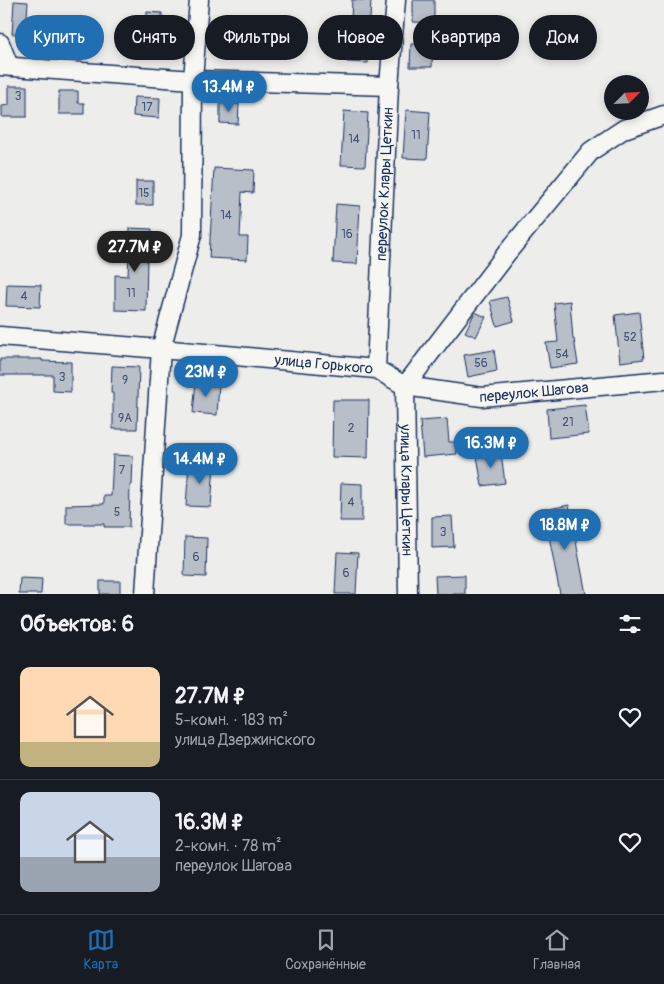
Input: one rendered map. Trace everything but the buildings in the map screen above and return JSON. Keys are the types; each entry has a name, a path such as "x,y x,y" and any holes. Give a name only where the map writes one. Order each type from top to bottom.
{"street":[{"path":"145,594 161,349 192,235 193,80 199,0"},
{"name":"переулок Клары Цеткин","path":"376,368 389,86 396,0"},
{"path":"0,43 4,66 193,80 389,86"},
{"path":"405,386 506,254 591,150 624,129 664,115"},
{"name":"улица Горького","path":"0,336 376,368 405,386"},
{"name":"переулок Шагова","path":"405,386 482,397 664,380"},
{"name":"улица Клары Цеткин","path":"405,386 408,594"}]}
